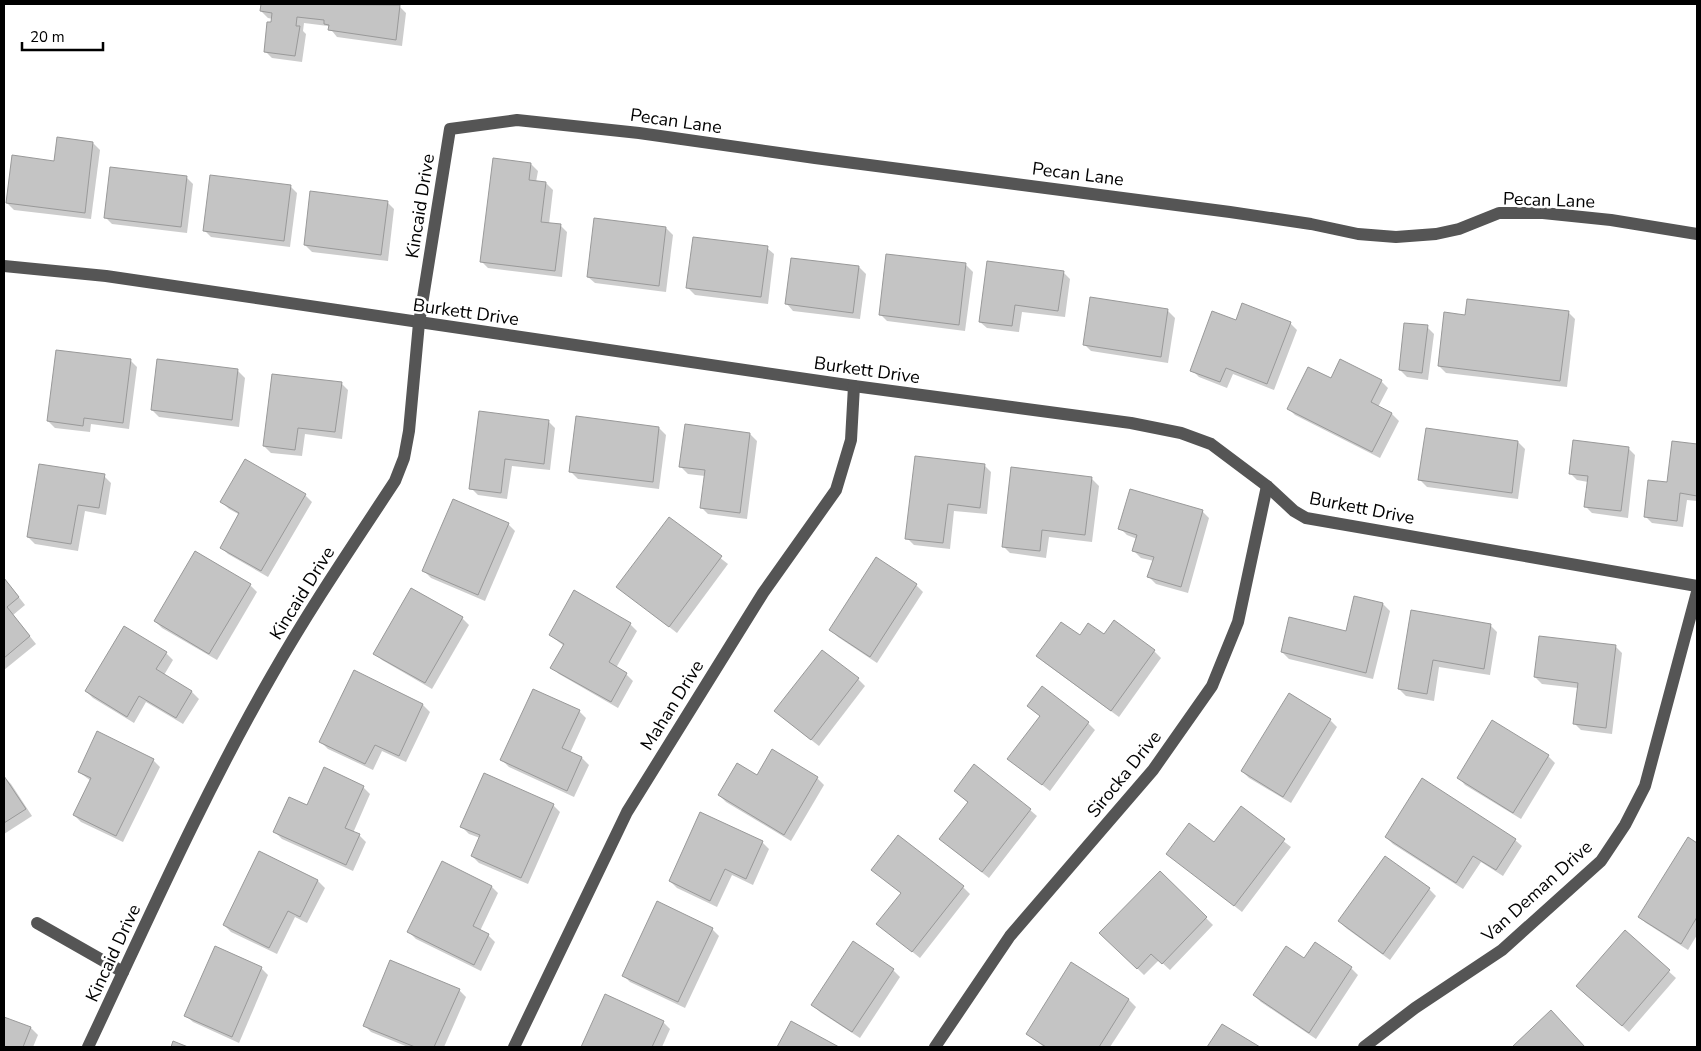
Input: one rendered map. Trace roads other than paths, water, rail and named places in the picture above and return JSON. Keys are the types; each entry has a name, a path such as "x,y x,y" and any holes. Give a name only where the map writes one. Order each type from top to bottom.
{"street":[{"name":"Pecan Lane","path":"450,129 517,120 638,133 1311,224 1358,234 1396,237 1436,234 1459,229 1498,213 1552,214 1611,220 1697,234"},
{"name":"Kincaid Drive","path":"88,1047 198,815 271,676 310,610 395,481 404,458 409,431 419,323 450,129"},
{"name":"Burkett Drive","path":"4,266 106,276 854,386 1131,423 1181,433 1211,444 1267,486 1294,511 1306,518 1697,586"},
{"name":"Mahan Drive","path":"514,1047 627,812 763,593 836,490 851,440 854,386"},
{"name":"Sirocka Drive","path":"935,1047 1010,936 1153,770 1212,686 1238,622 1267,486"},
{"name":"Van Deman Drive","path":"1364,1047 1416,1008 1502,950 1601,860 1625,825 1645,786 1697,592"},
{"path":"37,922 123,972"}]}
